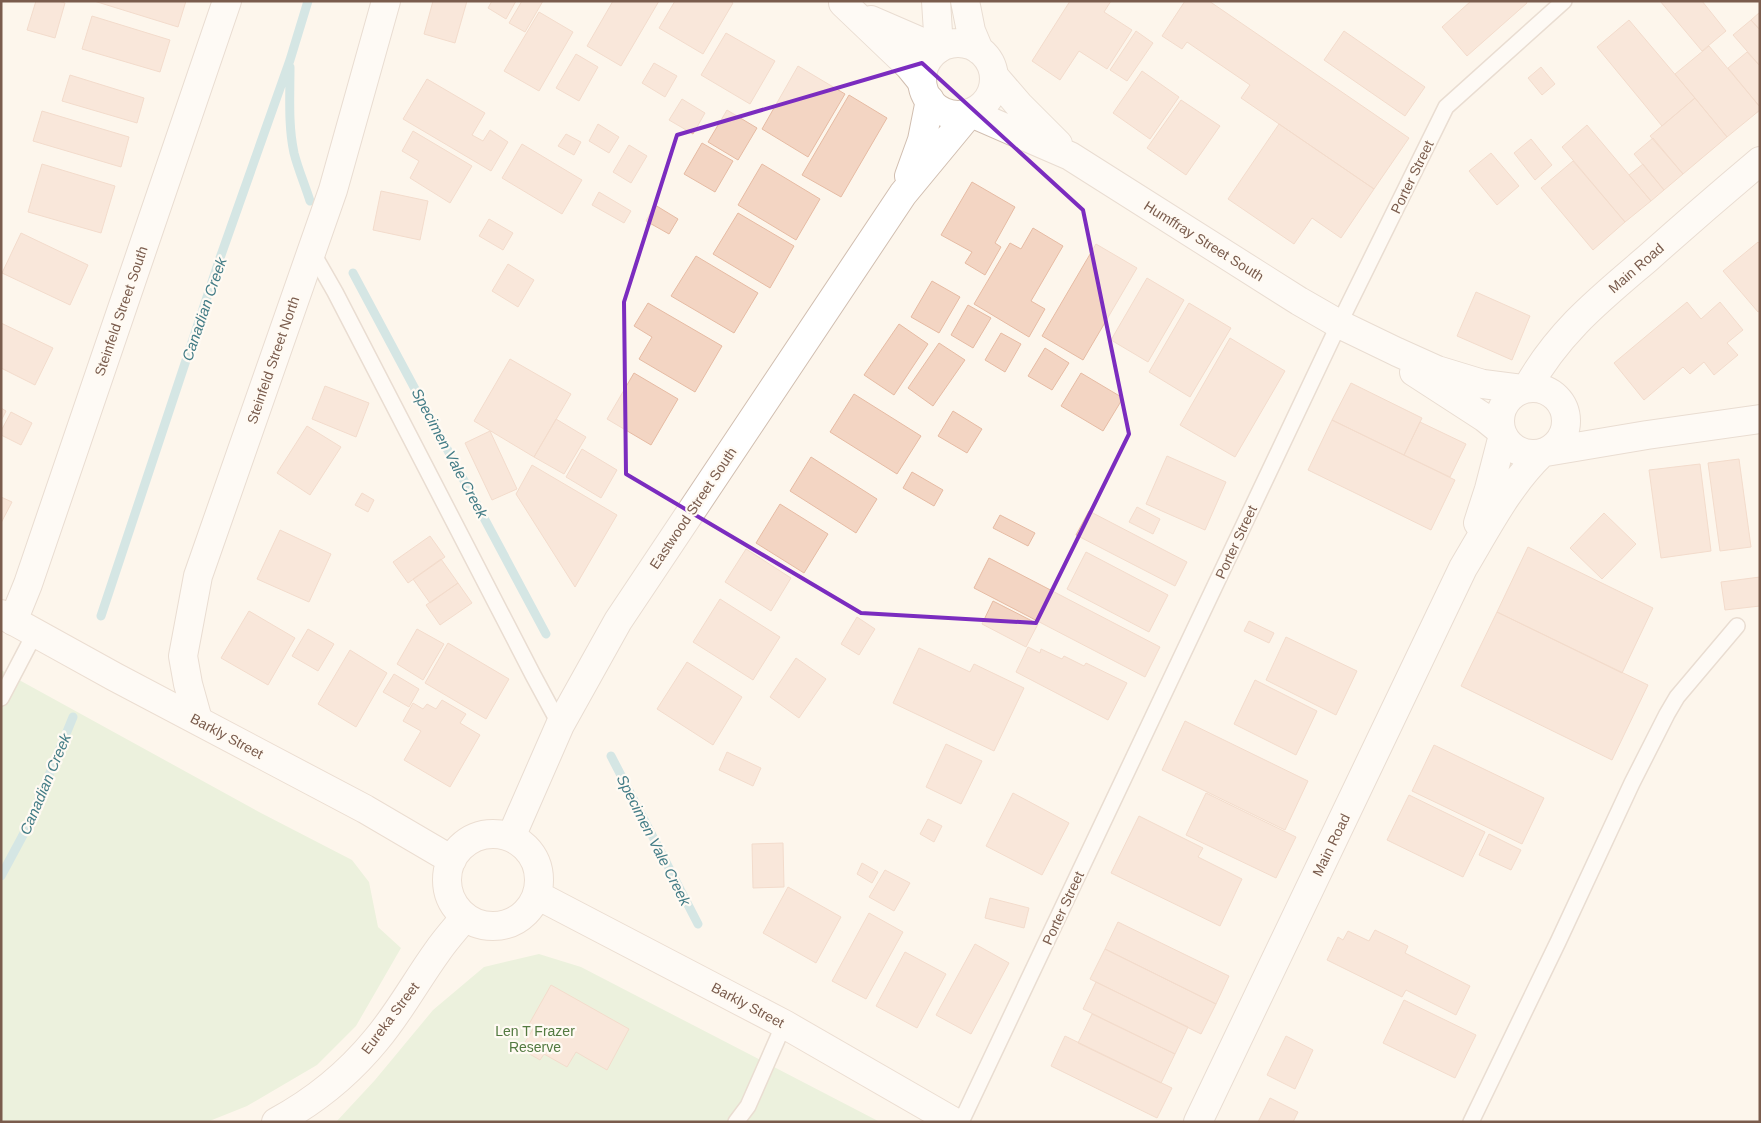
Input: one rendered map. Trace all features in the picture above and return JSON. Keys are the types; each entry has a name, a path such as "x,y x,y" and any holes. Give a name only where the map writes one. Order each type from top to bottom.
{"street":[{"name":"Steinfeld Street South","path":"17,623 34,565 227,1"},
{"name":"Steinfeld Street North","path":"198,720 188,684 183,656 201,564 333,190 386,1"},
{"path":"936,1 939,49"},
{"path":"965,1 971,31 979,50"},
{"path":"850,2 881,25 939,49"},
{"path":"850,2 909,66 926,91 939,109 946,113 961,115 970,113 987,101 993,88 994,76 988,60 979,50 973,46 958,43 951,44 939,49 927,61 922,76 926,91"},
{"name":"Humffray Street South","path":"994,76 1019,105 1070,156"},
{"name":"Eastwood Street South","path":"903,194 922,140 926,91"},
{"name":"Humffray Street South","path":"970,113 1070,156 1298,301 1339,324 1437,370 1483,384 1525,388"},
{"name":"Eastwood Street South","path":"510,837 560,725 618,621 903,194 970,113"},
{"name":"Main Road","path":"1525,388 1550,352 1586,311 1760,161"},
{"name":"Humffray Street South","path":"1339,324 1454,398 1502,433"},
{"path":"1647,435 1610,431 1589,425 1574,415 1548,391 1538,387 1525,388 1513,394 1506,401 1501,411 1502,433 1509,444 1518,451 1530,454 1760,419"},
{"path":"1544,453 1557,445 1564,434 1567,421 1564,408 1557,398"},
{"name":"Main Road","path":"1463,568 1489,489 1502,433"},
{"name":"Main Road","path":"1198,1122 1463,568 1512,486 1527,467 1544,453"},
{"name":"Barkly Street","path":"17,623 365,809 452,860"},
{"path":"494,834 510,837 526,848 536,864 540,883 537,894 525,914 512,923 496,926 480,924 465,916 454,905 449,890 448,875 452,860 463,846 477,837 494,834"},
{"name":"Barkly Street","path":"537,894 784,1024 954,1122"},
{"name":"Eureka Street","path":"276,1122 304,1106 324,1091 345,1073 371,1046 406,1000 437,952 465,916"}],"lane":[{"name":"Porter Street","path":"961,1122 1339,324 1446,107 1564,1"},
{"path":"311,250 335,292 560,725"},
{"path":"1,698 17,623"},
{"path":"1471,1122 1558,942 1632,782 1667,714 1682,690 1737,626"},
{"path":"736,1122 748,1106 784,1024"}],"highlighted area":[{"path":"922,63 1083,210 1129,434 1036,623 861,613 626,474 624,302 677,135"}],"green space":[{"path":"1,670 261,813 352,860 369,882 378,927 401,948 356,1026 317,1065 247,1106 207,1122 1,1122"},
{"name":"Len T Frazer Reserve","path":"539,954 581,967 880,1122 336,1122 375,1080 433,1010 484,967"}],"building":[{"path":"36,1 58,1 65,3 55,38 27,30"},
{"path":"94,1 186,1 178,27"},
{"path":"433,1 467,1 455,43 424,34"},
{"path":"492,1 516,1 506,19 488,8"},
{"path":"522,1 543,1 525,32 509,23"},
{"path":"613,1 659,1 621,66 587,46"},
{"path":"675,1 730,1 733,3 703,54 659,28"},
{"path":"1070,1 1111,1 1104,12 1132,30 1107,69 1079,51 1060,80 1032,61"},
{"path":"1185,1 1209,1 1409,138 1374,189 1241,98 1250,85 1187,42 1182,49 1162,36"},
{"path":"1471,1 1526,1 1527,3 1467,56 1442,27"},
{"path":"1660,1 1702,1 1726,31 1702,51"},
{"path":"539,12 573,32 539,91 504,71"},
{"path":"1760,12 1760,30 1751,20"},
{"path":"92,16 170,40 160,72 82,49"},
{"path":"1629,20 1695,98 1662,126 1597,47"},
{"path":"1751,20 1760,30 1760,66 1733,35"},
{"path":"1136,31 1153,43 1127,81 1110,70"},
{"path":"1344,31 1425,87 1405,116 1324,60"},
{"path":"726,33 775,61 750,104 701,75"},
{"path":"1709,46 1760,107 1760,110 1727,137 1675,74"},
{"path":"1747,52 1760,66 1760,107 1728,68"},
{"path":"576,54 598,67 579,101 556,88"},
{"path":"654,63 677,76 665,97 642,83"},
{"path":"798,66 845,94 808,157 762,129"},
{"path":"1541,67 1555,84 1542,95 1528,78"},
{"path":"1142,71 1179,97 1150,139 1113,113"},
{"path":"70,75 144,98 137,123 62,101"},
{"path":"427,79 485,113 472,135 483,141 490,130 508,142 491,171 403,119"},
{"path":"849,95 887,118 841,197 802,175"},
{"path":"1695,98 1727,137 1683,174 1650,136"},
{"path":"682,99 705,113 693,134 669,120"},
{"path":"1181,100 1220,126 1186,175 1147,148"},
{"path":"727,110 757,128 738,160 708,142"},
{"path":"42,111 129,137 121,167 33,141"},
{"path":"598,124 619,137 609,153 589,141"},
{"path":"1279,124 1374,189 1341,238 1312,218 1294,244 1228,199"},
{"path":"1587,125 1651,201 1625,222 1562,147"},
{"path":"413,131 472,166 450,203 410,178 419,161 402,151"},
{"path":"566,134 581,142 574,155 558,146"},
{"path":"1653,138 1683,174 1664,190 1634,154"},
{"path":"1531,139 1552,165 1535,180 1514,153"},
{"path":"702,143 733,161 715,192 684,174"},
{"path":"522,144 582,180 562,214 502,178"},
{"path":"629,145 647,156 631,183 613,172"},
{"path":"1491,153 1519,186 1497,205 1469,171"},
{"path":"1573,161 1625,222 1593,250 1541,188"},
{"path":"42,164 115,186 101,233 28,212"},
{"path":"762,164 820,199 796,240 738,205"},
{"path":"1643,164 1664,190 1651,201 1629,175"},
{"path":"972,182 1015,207 995,243 1001,247 985,275 965,263 972,252 941,235"},
{"path":"381,191 428,201 420,240 373,230"},
{"path":"599,192 631,211 624,223 592,205"},
{"path":"655,205 678,219 669,234 646,221"},
{"path":"738,213 794,246 770,288 713,254"},
{"path":"489,219 513,233 503,250 479,236"},
{"path":"1033,228 1063,246 1031,301 1045,309 1029,337 974,304 1010,243 1021,249"},
{"path":"21,233 88,265 70,305 2,273"},
{"path":"1758,242 1760,244 1760,311 1758,312 1723,271"},
{"path":"1096,244 1137,268 1083,360 1042,336"},
{"path":"696,256 758,293 734,333 671,296"},
{"path":"508,264 534,280 518,307 492,291"},
{"path":"1147,278 1184,300 1148,362 1111,340"},
{"path":"932,281 960,297 939,333 911,317"},
{"path":"1476,292 1530,316 1512,360 1457,336"},
{"path":"1687,302 1701,319 1720,302 1743,330 1727,343 1738,355 1714,375 1704,362 1690,374 1683,367 1644,400 1614,363"},
{"path":"648,303 722,346 695,392 639,359 652,337 634,326"},
{"path":"1189,303 1231,328 1190,397 1149,372"},
{"path":"968,305 991,318 973,348 951,335"},
{"path":"1,323 53,348 35,385 1,368"},
{"path":"899,324 928,344 894,395 864,375"},
{"path":"1001,333 1021,344 1005,372 985,360"},
{"path":"1230,338 1285,371 1235,457 1180,425"},
{"path":"939,343 965,360 933,406 908,388"},
{"path":"1045,348 1069,363 1052,390 1028,376"},
{"path":"510,359 571,394 534,457 474,421"},
{"path":"634,373 678,399 651,445 607,419"},
{"path":"1081,373 1123,398 1103,431 1061,406"},
{"path":"1351,383 1422,418 1404,455 1332,420"},
{"path":"325,386 369,403 356,437 312,419"},
{"path":"854,394 921,436 897,474 830,432"},
{"path":"1,408 6,411 1,421"},
{"path":"953,411 982,429 967,453 938,436"},
{"path":"11,412 32,423 21,445 1,435 1,431"},
{"path":"556,419 586,437 564,474 534,457"},
{"path":"1332,420 1455,480 1431,530 1308,470"},
{"path":"1420,422 1466,444 1450,477 1404,455"},
{"path":"307,426 341,447 310,495 277,473"},
{"path":"490,431 517,489 492,500 465,443"},
{"path":"582,449 617,470 601,498 566,477"},
{"path":"1167,456 1226,482 1205,530 1146,504"},
{"path":"811,457 877,499 856,533 790,491"},
{"path":"1739,459 1751,547 1720,551 1708,463"},
{"path":"1700,464 1711,551 1661,558 1649,470"},
{"path":"532,465 617,515 575,587 516,494"},
{"path":"912,472 943,490 934,506 903,488"},
{"path":"362,493 374,500 368,512 355,505"},
{"path":"1,497 12,502 1,523"},
{"path":"780,504 828,534 804,573 756,543"},
{"path":"1137,507 1160,519 1153,534 1129,522"},
{"path":"1089,511 1187,562 1175,586 1076,535"},
{"path":"1604,513 1636,544 1602,579 1570,548"},
{"path":"1000,515 1035,533 1028,546 993,528"},
{"path":"280,530 331,554 309,602 257,579"},
{"path":"430,536 445,557 408,583 393,562"},
{"path":"1528,547 1653,608 1622,673 1497,612"},
{"path":"746,549 791,578 771,611 725,582"},
{"path":"1086,552 1168,595 1149,632 1067,589"},
{"path":"989,558 1160,647 1145,677 974,588"},
{"path":"441,559 458,583 430,603 413,579"},
{"path":"1760,577 1760,606 1725,610 1721,582"},
{"path":"458,583 472,603 440,625 426,605"},
{"path":"720,599 780,637 753,680 693,642"},
{"path":"993,601 1038,624 1026,647 982,624"},
{"path":"249,611 295,638 268,685 221,658"},
{"path":"1497,612 1648,685 1612,760 1461,686"},
{"path":"857,617 875,629 859,655 841,644"},
{"path":"1249,621 1274,633 1269,643 1244,631"},
{"path":"308,629 334,644 318,671 292,656"},
{"path":"417,629 444,644 423,680 397,664"},
{"path":"1286,637 1357,671 1336,715 1266,680"},
{"path":"448,643 509,679 486,719 425,683"},
{"path":"1028,647 1040,653 1041,649 1062,659 1064,656 1084,666 1086,663 1127,683 1108,720 1016,672"},
{"path":"919,648 970,672 974,664 1024,688 994,751 893,703"},
{"path":"350,650 387,673 356,727 318,704"},
{"path":"796,658 826,679 799,718 770,697"},
{"path":"687,662 742,697 713,745 657,709"},
{"path":"394,674 419,689 409,707 383,692"},
{"path":"1255,680 1317,711 1296,755 1234,724"},
{"path":"442,700 466,714 460,723 480,735 450,787 404,760 421,731 403,721 413,703 423,709 427,704 436,709"},
{"path":"1185,721 1308,781 1285,830 1162,770"},
{"path":"946,744 982,761 961,804 926,787"},
{"path":"1434,745 1544,798 1522,844 1412,791"},
{"path":"727,752 761,768 753,786 719,770"},
{"path":"1013,793 1069,823 1042,875 986,846"},
{"path":"1206,793 1296,837 1276,878 1186,835"},
{"path":"1409,795 1485,832 1463,877 1387,840"},
{"path":"1139,816 1203,848 1198,857 1242,879 1220,926 1111,873"},
{"path":"928,819 942,826 934,842 920,834"},
{"path":"1489,834 1521,850 1511,870 1479,855"},
{"path":"783,843 784,887 753,888 752,844"},
{"path":"862,863 878,872 872,883 857,874"},
{"path":"885,870 910,883 894,911 869,897"},
{"path":"788,887 841,917 816,963 763,933"},
{"path":"990,898 1029,908 1024,928 985,918"},
{"path":"869,913 903,932 866,999 832,981"},
{"path":"1118,922 1229,976 1216,1004 1105,949"},
{"path":"1375,930 1408,946 1405,953 1470,986 1456,1015 1406,990 1402,997 1327,960 1338,937 1343,940 1348,931 1369,941"},
{"path":"975,944 1009,963 971,1034 936,1015"},
{"path":"1105,949 1216,1004 1201,1034 1090,979"},
{"path":"905,952 946,974 917,1028 876,1006"},
{"path":"1096,982 1188,1027 1175,1054 1083,1009"},
{"path":"551,985 629,1029 607,1070 576,1052 567,1067 544,1054 540,1060 521,1049 533,1029 528,1026"},
{"path":"1404,1000 1476,1035 1455,1078 1383,1043"},
{"path":"1092,1014 1175,1054 1161,1083 1078,1043"},
{"path":"1065,1036 1172,1088 1157,1118 1051,1066"},
{"path":"1286,1036 1313,1050 1295,1089 1267,1075"},
{"path":"1270,1098 1298,1112 1293,1122 1258,1122"}],"waterway":[{"name":"Canadian Creek","path":"101,616 220,258 290,60 308,1"},
{"name":"Specimen Vale Creek","path":"290,67 292,142 310,201"},
{"name":"Specimen Vale Creek","path":"353,273 546,634"},
{"name":"Canadian Creek","path":"1,876 29,824 73,717"},
{"name":"Specimen Vale Creek","path":"611,756 698,924"}]}
